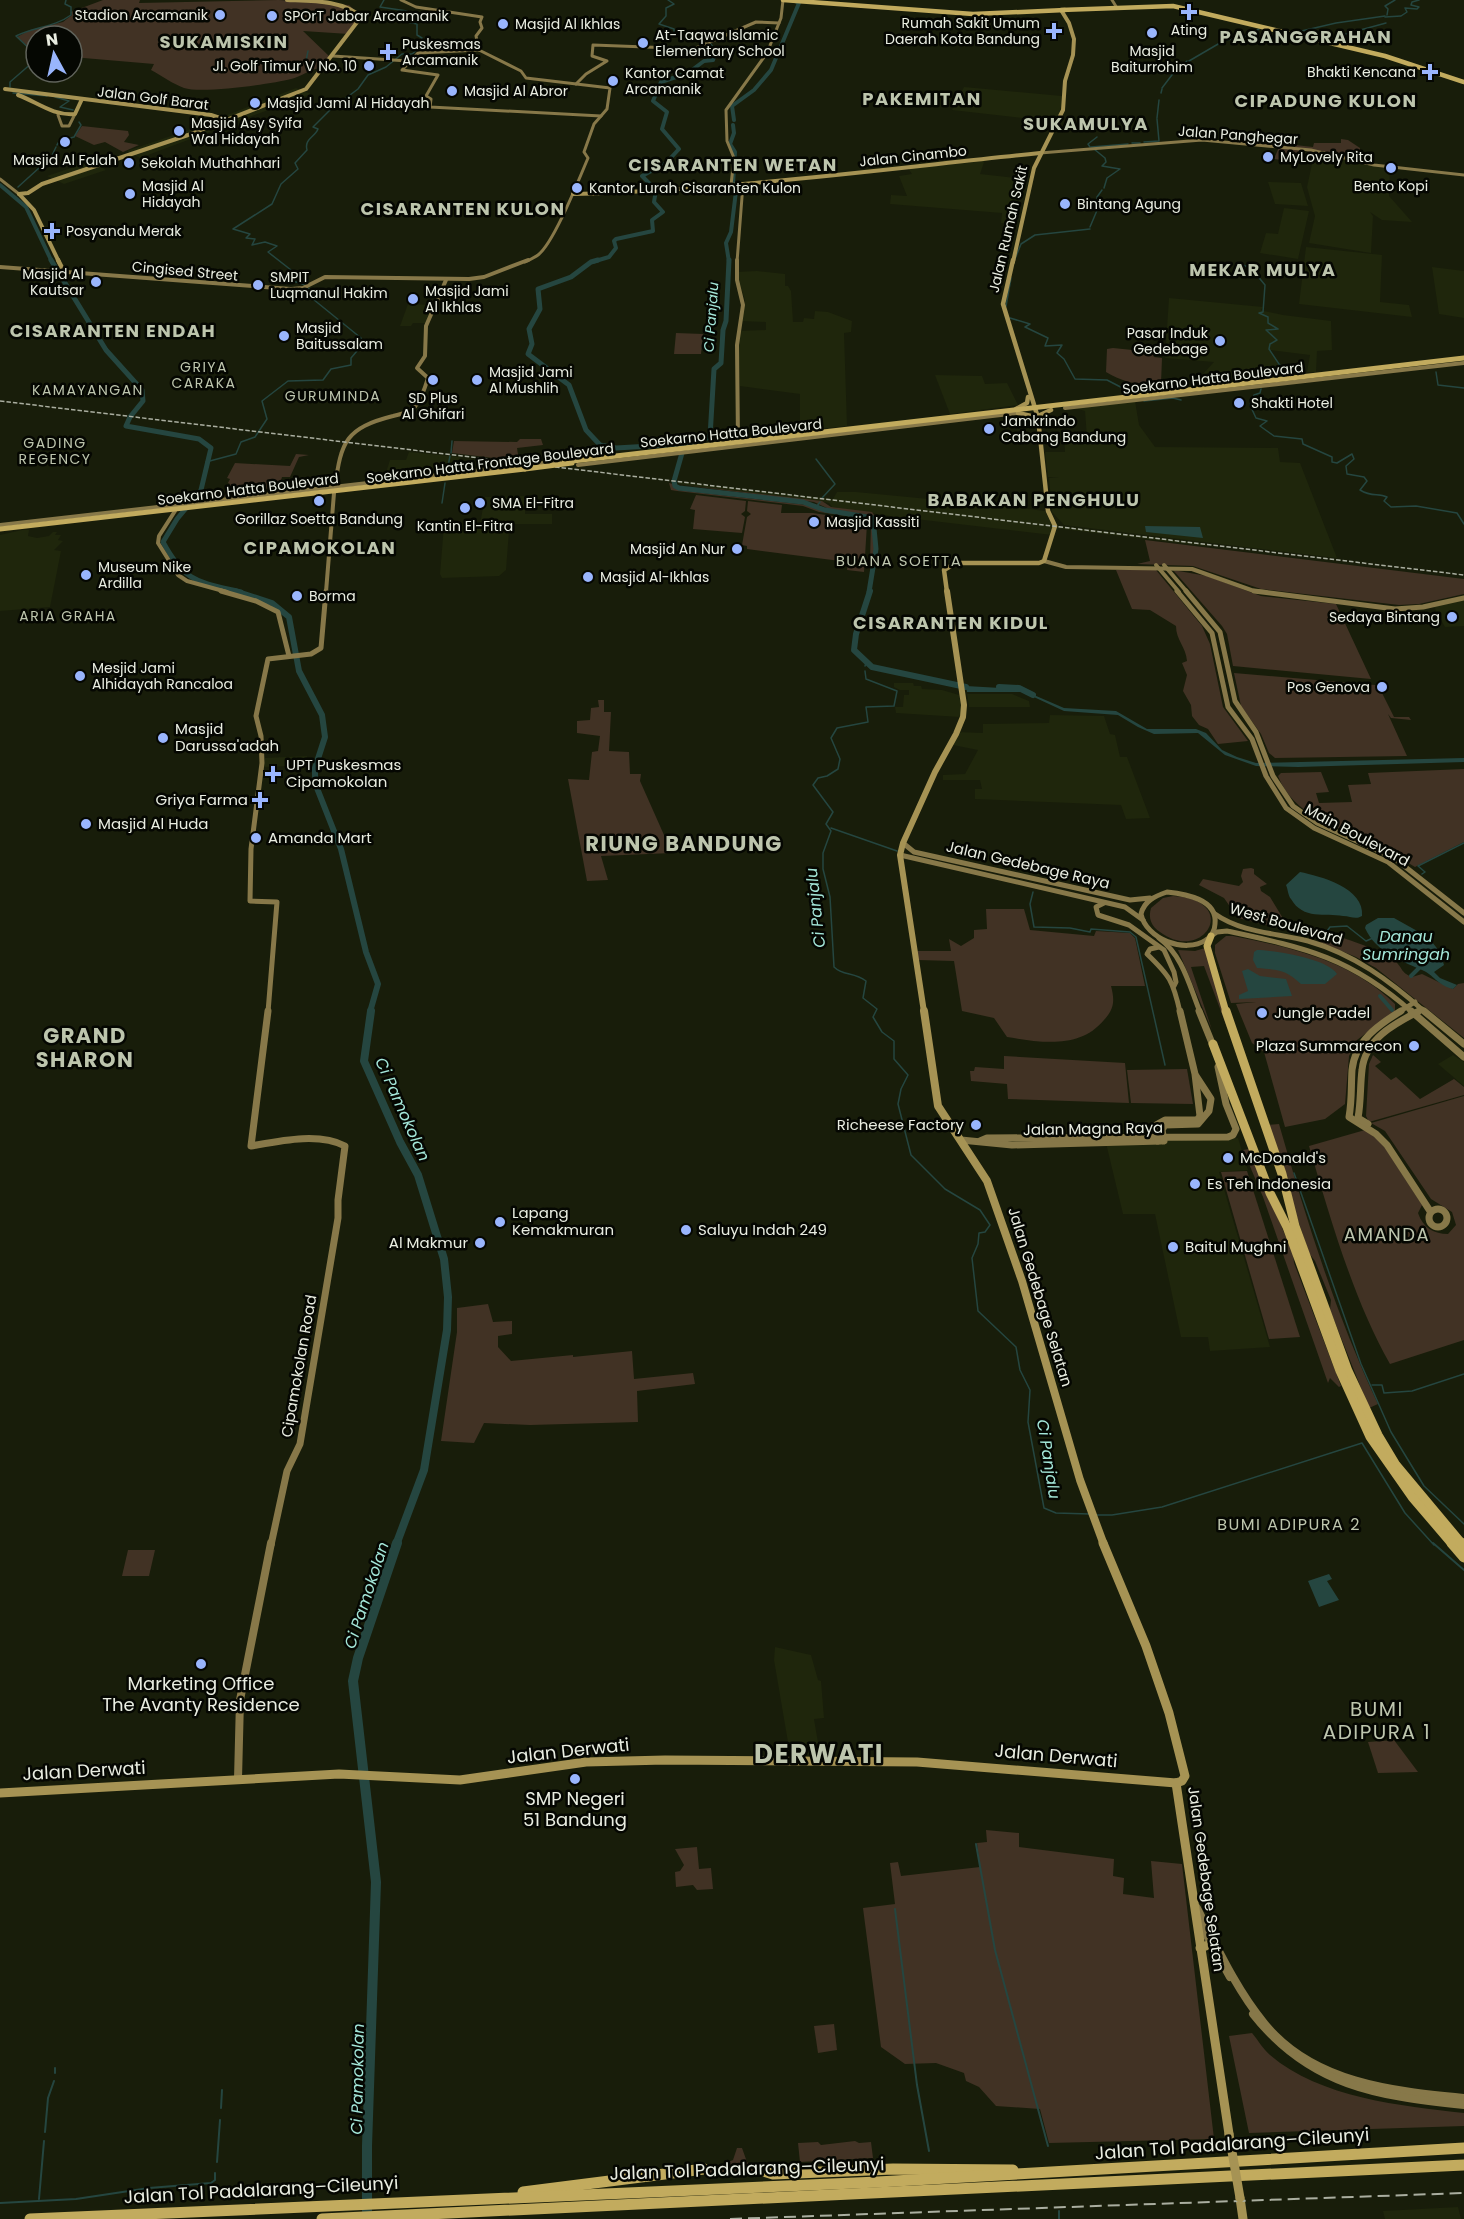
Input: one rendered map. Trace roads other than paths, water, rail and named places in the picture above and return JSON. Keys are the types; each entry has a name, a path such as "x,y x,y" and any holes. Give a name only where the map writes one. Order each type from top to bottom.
{"highway":[{"path":"783,0 977,14 1169,7 1383,55 1464,82"},
{"name":"Soekarno Hatta Boulevard","path":"1144,397 1464,359"},
{"name":"Soekarno Hatta Boulevard","path":"1311,377 1324,373 1464,359"},
{"path":"1436,364 1444,365"},
{"path":"1348,374 1358,375"},
{"name":"Soekarno Hatta Boulevard","path":"186,507 561,462 796,439 849,430 1228,387"},
{"path":"1189,394 1203,391"},
{"name":"Soekarno Hatta Boulevard","path":"1035,409 1065,408 1129,397"},
{"path":"1107,398 1118,398"},
{"name":"Soekarno Hatta Boulevard","path":"899,425 1007,410 1017,411"},
{"name":"Soekarno Hatta Boulevard","path":"685,450 767,438 837,432"},
{"name":"Soekarno Hatta Boulevard","path":"1,527 98,518 111,514 248,501 522,467 575,464 674,451"},
{"path":"481,470 490,471"},
{"path":"369,489 380,486"},
{"path":"186,507 206,501"},
{"path":"248,501 260,501"},
{"name":"Soekarno Hatta Boulevard","path":"1,527 98,518"},
{"path":"52,525 61,522"},
{"path":"1211,936 1207,946 1232,1031 1288,1194 1291,1227 1340,1371 1370,1437 1412,1497 1464,1557"},
{"path":"1213,1044 1270,1192 1291,1227 1348,1371 1378,1435 1396,1465 1418,1494 1464,1546"},
{"name":"Jalan Tol Padalarang–Cileunyi","path":"30,2219 1057,2173 1464,2148"},
{"name":"Jalan Tol Padalarang–Cileunyi","path":"322,2219 1464,2165"},
{"path":"760,2170 773,2174 970,2168 1057,2173"},
{"path":"490,2197 557,2186 669,2176 704,2169"}],"main road":[{"path":"19,194 28,193 42,184 141,151 306,89 362,19 356,9 347,4 287,0"},
{"name":"Jalan Rumah Sakit","path":"1035,409 1027,389 1003,304 1024,204 1040,153 1060,119 1065,81 1073,56 1073,33 1060,10"},
{"path":"0,86 37,101 58,115 75,114 81,101"},
{"name":"Jalan Golf Barat","path":"9,91 76,97 81,101 103,100 211,115 226,120"},
{"path":"138,156 141,151"},
{"name":"Jalan Cinambo","path":"573,194 654,192 1040,153"},
{"path":"121,158 133,158"},
{"path":"19,194 34,210 62,270"},
{"path":"1017,411 1030,398 1050,407"},
{"path":"1038,425 1040,415 1050,407"},
{"path":"1035,409 1048,511 1055,528 1044,560"},
{"path":"1017,411 1030,416 1038,425"},
{"name":"Jalan Gedebage Selatan","path":"1044,560 1039,563 956,564 945,569 963,717 903,843 900,855 940,1112 987,1181 1004,1226 1092,1514 1142,1636 1169,1713 1185,1776 1182,1781 1176,1783 1243,2219"},
{"name":"Jalan Derwati","path":"0,1793 355,1774 460,1780 586,1762 625,1761 948,1764 1176,1783"},
{"path":"1200,1948 1211,1944"}],"street":[{"path":"400,0 417,8 482,17 480,22 482,28 476,36 479,50"},
{"path":"733,185 734,158 727,142 726,110 755,73 770,48 779,23 783,0"},
{"path":"1113,0 1116,8"},
{"path":"603,116 430,107 431,99 427,94 437,74 402,70 418,53 479,50 521,71 526,78 576,84 586,74 607,62 606,59 592,56 593,45 672,48 689,51 756,22 779,23"},
{"path":"333,56 408,62"},
{"name":"Cingised Street","path":"0,267 297,289 326,277 446,280 484,277 538,255 573,194 588,158 584,153 594,124 607,109 610,88 576,84"},
{"path":"58,115 62,126 69,126 75,114"},
{"name":"Jalan Panghegar","path":"1040,153 1192,140 1320,151 1374,165 1464,175"},
{"path":"0,179 19,194"},
{"path":"738,441 736,428 737,345 743,305 737,280 737,266 743,184"},
{"path":"186,507 159,536 158,543 174,570 186,581 254,600 278,612 291,656 316,653 321,648 338,457 344,442 352,431 362,424 406,412 415,407 428,378 417,370 425,356 426,328 446,280"},
{"path":"1228,387 1444,365 1464,359"},
{"path":"1065,408 1144,397 1189,394 1324,373"},
{"path":"1050,407 1129,397"},
{"path":"837,432 899,425"},
{"path":"685,450 767,438"},
{"name":"Soekarno Hatta Frontage Boulevard","path":"206,501 369,489 575,464"},
{"name":"Soekarno Hatta Frontage Boulevard","path":"1,527 32,528 186,507 260,501 481,470 522,467"},
{"path":"0,520 1,527 111,514"},
{"path":"1044,560 1061,564 1166,567 1201,571 1261,591 1413,609 1463,597"},
{"name":"Main Boulevard","path":"1157,567 1212,633 1226,701 1252,739 1260,760 1290,807 1314,828 1394,858 1464,913"},
{"name":"Main Boulevard","path":"1166,567 1221,633 1235,701 1262,744 1268,771"},
{"path":"1201,617 1208,615"},
{"name":"Cipamokolan Road","path":"235,1780 240,1700 287,1472 300,1444 338,1218 337,1207 345,1146 338,1141 250,1146 272,976 277,902 250,901 252,840 262,764 261,736 256,716 268,659 291,656"},
{"path":"1242,726 1250,724"},
{"name":"Main Boulevard","path":"1356,842 1410,877 1464,922"},
{"name":"Jalan Gedebage Raya","path":"903,843 914,852 1128,908 1143,920"},
{"name":"Jalan Gedebage Raya","path":"900,855 1131,900 1150,898"},
{"path":"1410,877 1416,874"},
{"path":"1159,938 1179,944 1199,943 1211,936 1216,927 1215,914 1204,901 1186,893 1167,892 1150,898 1142,909 1143,920 1149,931 1172,948 1178,957 1213,1044"},
{"path":"1108,903 1097,905 1095,910 1098,915 1129,925 1166,952 1174,972 1176,982 1174,986"},
{"name":"West Boulevard","path":"1215,914 1222,920 1233,924 1308,941 1350,956 1382,974 1464,1044"},
{"name":"West Boulevard","path":"1211,936 1217,932 1227,931 1325,955 1362,973 1464,1057"},
{"path":"1159,947 1148,950 1148,955 1168,974 1174,986 1200,1101 1200,1119 1161,1121 1156,1125 1161,1139"},
{"path":"1415,1002 1362,1042 1355,1055 1350,1114 1382,1133 1433,1210"},
{"path":"1361,1122 1365,1053 1383,1034 1422,1009"},
{"name":"Jalan Magna Raya","path":"961,1140 980,1140 1012,1145 1161,1139 1206,1140 1228,1137 1233,1135 1236,1129 1226,1104 1213,1044"},
{"path":"1161,1139 1162,1128 1165,1125 1198,1124 1209,1112 1211,1099 1195,1074"},
{"path":"1193,1900 1258,2015 1276,2037 1294,2052 1323,2069 1370,2084 1408,2092 1464,2098"},
{"path":"1194,1911 1258,2022 1270,2037 1308,2068 1375,2092 1410,2099 1464,2105"}],"water":[{"path":"1145,526 1200,527 1203,538 1146,532"},
{"path":"966,686 1020,689 1064,708 1116,711 1147,729 1196,729 1206,733 1222,750 1256,763 1464,758 1464,762 1298,767 1256,766 1225,755 1198,733 1154,734 1118,715 1064,711 1023,692 967,692"},
{"path":"1300,872 1329,880 1349,891 1361,906 1362,916 1355,918 1308,913 1296,906 1290,898 1286,885"},
{"name":"Danau Sumringah","path":"1378,918 1394,918 1428,937 1440,952 1444,965 1434,972 1440,978 1457,985 1453,989 1439,983 1426,972 1397,959 1382,949 1365,928"},
{"path":"1257,950 1313,960 1324,964 1337,974 1325,984 1301,984 1281,971 1257,968 1253,960 1254,952"},
{"path":"1248,969 1260,976 1286,979 1292,996 1239,999 1239,995 1248,991 1242,971"},
{"path":"1329,1574 1332,1579 1327,1581 1339,1600 1319,1607 1308,1581"}],"waterway":[{"path":"52,24 71,15 71,7 65,4 66,0"},
{"path":"305,285 287,279 291,270 268,252 277,246 265,242 252,245 255,239 246,238 250,234 233,229 272,204 281,184 298,169 295,163 307,150 308,141 318,129 313,127 330,110 358,89 368,75 386,67 402,54 412,54 421,47 422,38 417,35 417,24 403,21 407,11 380,7 384,0"},
{"path":"668,0 674,4 666,8 666,16 659,24 674,29 674,33 706,42"},
{"name":"Ci Panjalu","path":"734,120 732,106 754,90 771,70 799,3 793,0"},
{"path":"1387,15 1388,9 1385,6 1395,0"},
{"path":"1385,17 1401,16 1407,12 1405,8 1417,9 1419,7 1411,5 1412,2 1419,0"},
{"path":"1293,33 1336,23 1385,16"},
{"path":"1342,35 1386,23"},
{"path":"1189,61 1225,40 1243,38 1259,29"},
{"path":"24,33 16,36 24,44"},
{"path":"710,43 716,51 715,54"},
{"path":"306,61 308,51"},
{"path":"592,262 609,257 616,248 614,241 616,239 653,231 652,220 663,212 654,202 656,190 642,176 666,163 679,149 662,129 667,112 653,101 661,82 688,73 704,61 713,60 715,54"},
{"path":"1179,66 1184,63"},
{"path":"1162,88 1178,67"},
{"path":"10,87 10,82 24,70"},
{"path":"1161,93 1162,89"},
{"path":"13,93 47,96"},
{"path":"55,97 69,101 60,107 73,110"},
{"path":"1157,118 1159,100"},
{"path":"1144,142 1159,141 1157,119"},
{"path":"63,140 74,137 81,125 79,122"},
{"name":"Ci Panjalu","path":"729,262 726,243 731,232 736,191 733,184 735,152 730,144 734,133 733,125"},
{"path":"1090,147 1088,144 1097,137"},
{"path":"57,145 60,140"},
{"path":"1132,143 1140,143"},
{"path":"1091,147 1128,144"},
{"path":"18,187 39,168 47,166 56,147"},
{"path":"1094,149 1105,158 1106,162 1102,166 1120,169 1107,178 1104,188"},
{"name":"Ci Pamokolan","path":"0,185 26,207 51,260"},
{"path":"1090,227 1098,208 1097,197 1102,190"},
{"path":"1015,259 1021,244 1035,235 1090,229"},
{"name":"Ci Pamokolan","path":"51,260 106,350 142,390 143,401 126,426 199,439 211,448 201,490 177,519 163,542 179,566 195,579 241,592"},
{"path":"598,260 591,262 571,277 538,289 540,309 529,329 532,344 528,354 569,385 586,430 600,445 616,448 685,444 710,437 714,369 721,363 723,330 726,321 729,262"},
{"path":"1240,264 1251,268 1265,285 1263,312 1259,313 1268,317 1268,323 1278,329 1266,330 1277,340 1270,344 1269,349 1281,367 1265,378"},
{"path":"1006,306 1011,278"},
{"path":"206,462 236,454 241,442 255,437 267,419 262,401 288,381 323,380 331,369 351,365 351,358 362,345 361,338 308,295 309,288"},
{"path":"1010,318 1030,324 1025,327 1048,338 1045,346 1062,345 1057,353 1064,359 1075,379 1107,380 1136,395"},
{"path":"1436,372 1438,385 1464,388"},
{"path":"1261,389 1260,393 1254,395 1250,405 1256,418 1267,421 1260,426 1274,436 1302,439 1303,444 1332,457 1332,462 1337,463 1352,454 1354,459 1346,466 1347,474 1364,477 1367,481 1360,490 1368,494 1387,497 1384,501 1391,507 1416,506 1457,513 1464,524"},
{"path":"1144,401 1173,398 1181,400"},
{"path":"451,453 452,441"},
{"name":"Ci Panjalu","path":"678,445 682,453 674,481 675,486 679,488 803,502 825,510 873,518 876,549 869,592"},
{"path":"447,471 450,456"},
{"path":"816,459 835,484 822,498"},
{"path":"442,503 445,483"},
{"name":"Ci Panjalu","path":"817,506 820,502"},
{"name":"Ci Pamokolan","path":"235,591 272,603 289,617 299,671 322,715 325,737 315,768 315,783 341,849 366,952 378,984 370,1012"},
{"path":"870,591 856,634 854,650 872,667 966,687"},
{"name":"Ci Panjalu","path":"865,671 866,679 897,691 894,706 866,707 868,722 837,728 831,738 840,759 838,769 827,776 818,778 813,785 833,812 826,824 831,831 823,853 823,869 830,897 834,967 866,981 863,998 877,1009 873,1017 882,1032 894,1041 894,1059 908,1075 901,1089 898,1104 911,1155 945,1189 980,1210 990,1225 985,1232 979,1233 978,1244 972,1258 978,1311 1016,1347 1020,1370 1030,1390 1028,1422 1044,1508 1056,1513 1090,1514"},
{"path":"999,687 1019,688 1033,695"},
{"path":"831,828 897,851"},
{"path":"1422,874 1425,872 1418,866 1464,843"},
{"path":"1033,892 1030,904 1034,927 1070,928 1090,932 1091,929 1130,932 1136,937 1165,1065"},
{"path":"1325,934 1330,927 1347,926 1366,941 1373,938"},
{"path":"1411,976 1419,968"},
{"path":"1380,996 1392,1010"},
{"name":"Ci Pamokolan","path":"371,1011 364,1061 400,1142 418,1175 444,1259 448,1297 447,1330 424,1470 396,1545"},
{"path":"1294,1173 1361,1364 1391,1432 1424,1486 1464,1524"},
{"path":"1372,1385 1382,1385 1384,1393 1412,1391 1464,1374"},
{"name":"Ci Panjalu","path":"1097,1515 1112,1515 1162,1507 1362,1443 1405,1513 1434,1545"},
{"name":"Ci Pamokolan","path":"367,2219 367,2146 376,1882 353,1681 358,1658 397,1543"},
{"name":"Ci Panjalu","path":"1433,1543 1464,1570"},
{"path":"976,1844 995,1950 1048,2146"},
{"path":"895,1909 917,2085 929,2151"},
{"path":"55,2068 55,2073"},
{"path":"45,2132 48,2098 54,2081"},
{"path":"221,2108 222,2090"},
{"path":"217,2162 220,2120"},
{"path":"39,2199 44,2141"},
{"path":"0,2203 76,2199 149,2188 211,2183 215,2180 215,2173"},
{"path":"1059,2211 1059,2219"}],"railway":[{"path":"0,401 1464,575"},
{"path":"730,2219 1464,2193"}],"place":[{"name":"Ating","path":"1189,12"},
{"name":"Stadion Arcamanik","path":"220,15"},
{"name":"SPOrT Jabar Arcamanik","path":"272,16"},
{"name":"Masjid Al Ikhlas","path":"503,24"},
{"name":"Rumah Sakit Umum Daerah Kota Bandung","path":"1054,31"},
{"name":"Masjid Baiturrohim","path":"1152,33"},
{"name":"At-Taqwa Islamic Elementary School","path":"643,43"},
{"name":"Puskesmas Arcamanik","path":"388,52"},
{"name":"Jl. Golf Timur V No. 10","path":"369,66"},
{"name":"Bhakti Kencana","path":"1430,72"},
{"name":"Kantor Camat Arcamanik","path":"613,81"},
{"name":"Masjid Al Abror","path":"452,91"},
{"name":"Masjid Jami Al Hidayah","path":"255,103"},
{"name":"Masjid Asy Syifa Wal Hidayah","path":"179,131"},
{"name":"Masjid Al Falah","path":"65,142"},
{"name":"MyLovely Rita","path":"1268,157"},
{"name":"Sekolah Muthahhari","path":"129,163"},
{"name":"Bento Kopi","path":"1391,168"},
{"name":"Kantor Lurah Cisaranten Kulon","path":"577,188"},
{"name":"Masjid Al Hidayah","path":"130,194"},
{"name":"Bintang Agung","path":"1065,204"},
{"name":"Posyandu Merak","path":"52,231"},
{"name":"Masjid Al Kautsar","path":"96,282"},
{"name":"SMPIT Luqmanul Hakim","path":"258,285"},
{"name":"Masjid Jami Al Ikhlas","path":"413,299"},
{"name":"Masjid Baitussalam","path":"284,336"},
{"name":"Pasar Induk Gedebage","path":"1220,341"},
{"name":"SD Plus Al Ghifari","path":"433,380"},
{"name":"Masjid Jami Al Mushlih","path":"477,380"},
{"name":"Shakti Hotel","path":"1239,403"},
{"name":"Jamkrindo Cabang Bandung","path":"989,429"},
{"name":"Gorillaz Soetta Bandung","path":"319,501"},
{"name":"SMA El-Fitra","path":"480,503"},
{"name":"Kantin El-Fitra","path":"465,508"},
{"name":"Masjid Kassiti","path":"814,522"},
{"name":"Masjid An Nur","path":"737,549"},
{"name":"Museum Nike Ardilla","path":"86,575"},
{"name":"Masjid Al-Ikhlas","path":"588,577"},
{"name":"Borma","path":"297,596"},
{"name":"Sedaya Bintang","path":"1452,617"},
{"name":"Mesjid Jami Alhidayah Rancaloa","path":"80,676"},
{"name":"Pos Genova","path":"1382,687"},
{"name":"Masjid Darussa'adah","path":"163,738"},
{"name":"UPT Puskesmas Cipamokolan","path":"273,774"},
{"name":"Griya Farma","path":"260,800"},
{"name":"Masjid Al Huda","path":"86,824"},
{"name":"Amanda Mart","path":"256,838"},
{"name":"Jungle Padel","path":"1262,1013"},
{"name":"Plaza Summarecon","path":"1414,1046"},
{"name":"Richeese Factory","path":"976,1125"},
{"name":"McDonald's","path":"1228,1158"},
{"name":"Es Teh Indonesia","path":"1195,1184"},
{"name":"Lapang Kemakmuran","path":"500,1222"},
{"name":"Saluyu Indah 249","path":"686,1230"},
{"name":"Al Makmur","path":"480,1243"},
{"name":"Baitul Mughni","path":"1173,1247"},
{"name":"Marketing Office The Avanty Residence","path":"201,1664"},
{"name":"SMP Negeri 51 Bandung","path":"575,1779"}],"district":[{"name":"PASANGGRAHAN","path":"1306,37"},
{"name":"SUKAMISKIN","path":"224,42"},
{"name":"PAKEMITAN","path":"922,99"},
{"name":"CIPADUNG KULON","path":"1326,101"},
{"name":"SUKAMULYA","path":"1086,124"},
{"name":"CISARANTEN WETAN","path":"733,165"},
{"name":"CISARANTEN KULON","path":"463,209"},
{"name":"MEKAR MULYA","path":"1263,270"},
{"name":"CISARANTEN ENDAH","path":"113,331"},
{"name":"GRIYA CARAKA","path":"204,376"},
{"name":"KAMAYANGAN","path":"88,390"},
{"name":"GURUMINDA","path":"333,396"},
{"name":"GADING REGENCY","path":"55,451"},
{"name":"BABAKAN PENGHULU","path":"1034,500"},
{"name":"CIPAMOKOLAN","path":"320,548"},
{"name":"BUANA SOETTA","path":"899,561"},
{"name":"ARIA GRAHA","path":"68,616"},
{"name":"CISARANTEN KIDUL","path":"951,623"},
{"name":"RIUNG BANDUNG","path":"684,844"},
{"name":"GRAND SHARON","path":"85,1048"},
{"name":"AMANDA","path":"1387,1235"},
{"name":"BUMI ADIPURA 2","path":"1289,1524"},
{"name":"BUMI ADIPURA 1","path":"1377,1720"},
{"name":"DERWATI","path":"819,1754"}]}
